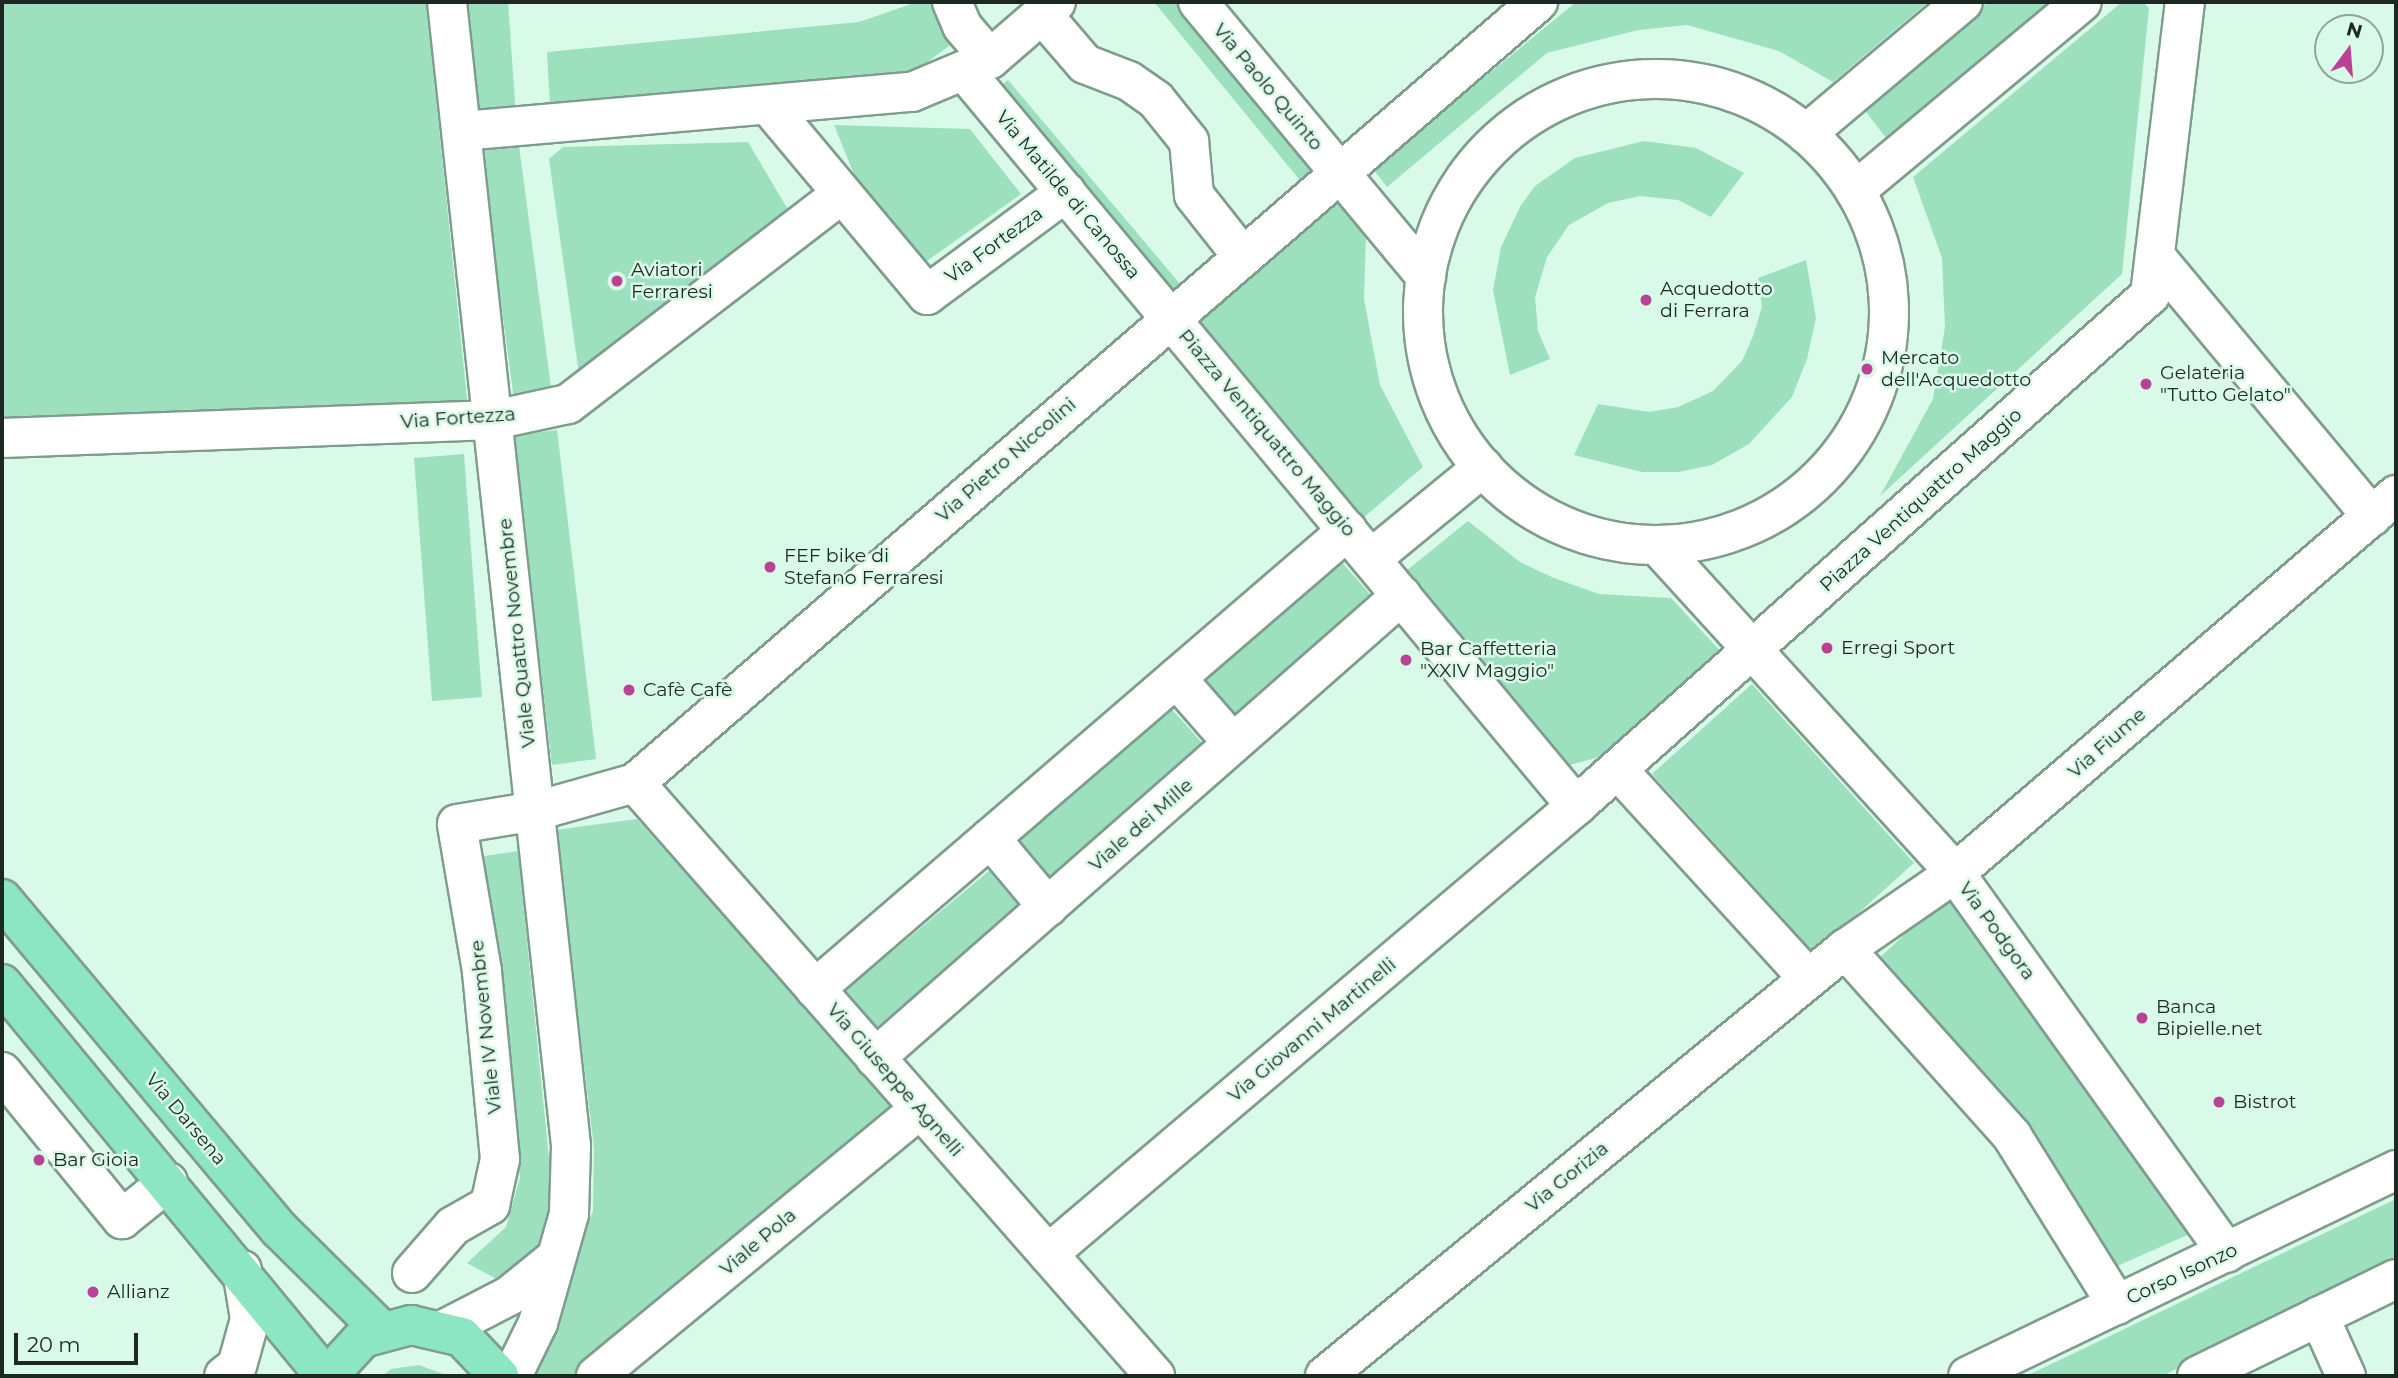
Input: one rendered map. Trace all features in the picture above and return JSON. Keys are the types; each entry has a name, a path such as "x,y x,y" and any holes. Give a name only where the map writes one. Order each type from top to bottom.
{"main road":[{"name":"Via Darsena","path":"2,899 279,1229 381,1330"},
{"path":"2,984 242,1270 327,1376 348,1350 381,1330 411,1325 444,1329 478,1349 499,1376"}],"street":[{"name":"Viale Quattro Novembre","path":"447,2 571,1146 569,1214 552,1261 538,1323 512,1376"},
{"path":"952,2 978,66"},
{"name":"Via Paolo Quinto","path":"1198,2 1338,172"},
{"name":"Piazza Ventiquattro Maggio","path":"1538,2 1170,317 1576,806 2150,295 2185,2"},
{"path":"1806,134 1963,2"},
{"path":"1855,191 2082,2"},
{"path":"463,131 881,98 978,66 1049,8 1085,64 1129,81 1156,100 1189,141 1194,195 1242,257"},
{"name":"Via Matilde di Canossa","path":"978,66 1066,192 1170,317"},
{"path":"1628,81 1698,83 1751,100 1806,134 1855,191 1878,240 1889,293 1885,360 1866,416 1833,464 1791,503 1734,531 1657,545 1572,530 1531,508 1483,467 1455,430 1434,382 1423,319 1426,277 1439,226 1477,162 1532,115 1577,93 1628,81"},
{"name":"Via Fortezza","path":"770,107 927,295 1066,192"},
{"path":"1338,172 1426,277"},
{"name":"Via Fortezza","path":"2,438 494,420 568,404 842,194"},
{"path":"2155,256 2384,505"},
{"name":"Via Pietro Niccolini","path":"536,811 635,783 1170,317"},
{"path":"816,989 1176,678 1359,545 1483,467"},
{"name":"Via Fiume","path":"1808,978 1955,873 2384,505"},
{"path":"1657,545 1753,649"},
{"name":"Viale dei Mille","path":"875,1058 1402,595"},
{"name":"Via Podgora","path":"1753,649 1955,873 2221,1243"},
{"path":"1176,678 1233,743"},
{"path":"1618,770 1808,978"},
{"name":"Via Giuseppe Agnelli","path":"635,783 1155,1376"},
{"name":"Via Giovanni Martinelli","path":"1048,1254 1576,806"},
{"name":"Viale IV Novembre","path":"412,1273 453,1226 490,1205 500,1159 482,971 457,824 536,811"},
{"path":"990,838 1048,906"},
{"path":"1845,949 2012,1136 2117,1305"},
{"name":"Via Gorizia","path":"1325,1376 1808,978"},
{"path":"2,1072 122,1219 168,1182"},
{"name":"Viale Pola","path":"596,1376 920,1109"},
{"name":"Corso Isonzo","path":"1968,1376 2117,1305 2221,1243 2396,1170"},
{"path":"444,1329 509,1296 552,1261"},
{"path":"224,1376 237,1366 250,1319 242,1270"},
{"path":"2197,1376 2396,1279"},
{"path":"2310,1321 2324,1376"},
{"path":"2310,1321 2346,1376"}],"green space":[{"path":"2,2 426,2 468,408 2,421"},
{"path":"461,2 508,2 516,116 476,118"},
{"path":"917,2 940,2 961,37 925,64 868,85 550,107 547,52 859,22"},
{"path":"1154,2 1182,2 1320,168 1303,184"},
{"path":"1576,2 1928,2 1833,82 1779,51 1687,25 1638,30 1547,53 1387,187 1373,169"},
{"path":"1988,2 2068,2 1893,147 1863,108"},
{"path":"2122,2 2143,2 2149,8 2122,274 1880,496 1933,399 1945,327 1942,258 1913,177"},
{"path":"1008,80 1181,285 1164,301 993,92"},
{"path":"834,125 970,129 1021,194 924,263 856,179"},
{"path":"518,138 552,395 514,400 480,144"},
{"path":"1644,141 1696,148 1744,173 1711,217 1678,200 1640,196 1608,203 1569,225 1547,257 1535,297 1538,331 1550,359 1510,375 1493,290 1501,247 1520,207 1535,186 1575,158"},
{"path":"748,142 790,213 579,374 549,159 563,147"},
{"path":"1338,198 1366,234 1364,299 1380,385 1423,467 1363,518 1197,317"},
{"path":"1806,260 1816,318 1807,359 1792,397 1749,444 1712,465 1679,472 1642,472 1574,455 1598,404 1649,412 1678,407 1713,391 1742,361 1753,336 1762,307 1758,278"},
{"path":"557,430 596,759 552,765 513,435"},
{"path":"464,454 482,697 432,701 414,458"},
{"path":"1468,521 1520,562 1554,578 1599,594 1671,598 1725,656 1611,754 1566,766 1406,571"},
{"path":"1340,560 1375,600 1235,719 1201,679"},
{"path":"1752,684 1914,863 1814,953 1652,774"},
{"path":"1169,706 1203,744 1048,884 1014,846"},
{"path":"637,819 904,1117 590,1376 523,1376 593,1211 594,1147 555,830"},
{"path":"518,851 554,1208 543,1242 502,1282 467,1263 506,1227 520,1178 496,947 471,858"},
{"path":"989,871 1022,910 873,1033 840,995"},
{"path":"1947,895 2194,1232 2113,1268 1876,961"},
{"path":"2396,1199 2396,1262 2162,1376 2026,1376"},
{"path":"419,1365 449,1376 382,1376 391,1369"}],"place":[{"name":"Aviatori Ferraresi","path":"617,281"},
{"name":"Acquedotto di Ferrara","path":"1646,300"},
{"name":"Mercato dell'Acquedotto","path":"1867,369"},
{"name":"Gelateria \"Tutto Gelato\"","path":"2146,384"},
{"name":"FEF bike di Stefano Ferraresi","path":"770,567"},
{"name":"Erregi Sport","path":"1827,648"},
{"name":"Bar Caffetteria \"XXIV Maggio\"","path":"1406,660"},
{"name":"Cafè Cafè","path":"629,690"},
{"name":"Banca Bipielle.net","path":"2142,1018"},
{"name":"Bistrot","path":"2219,1102"},
{"name":"Bar Gioia","path":"39,1160"},
{"name":"Allianz","path":"93,1292"}]}
